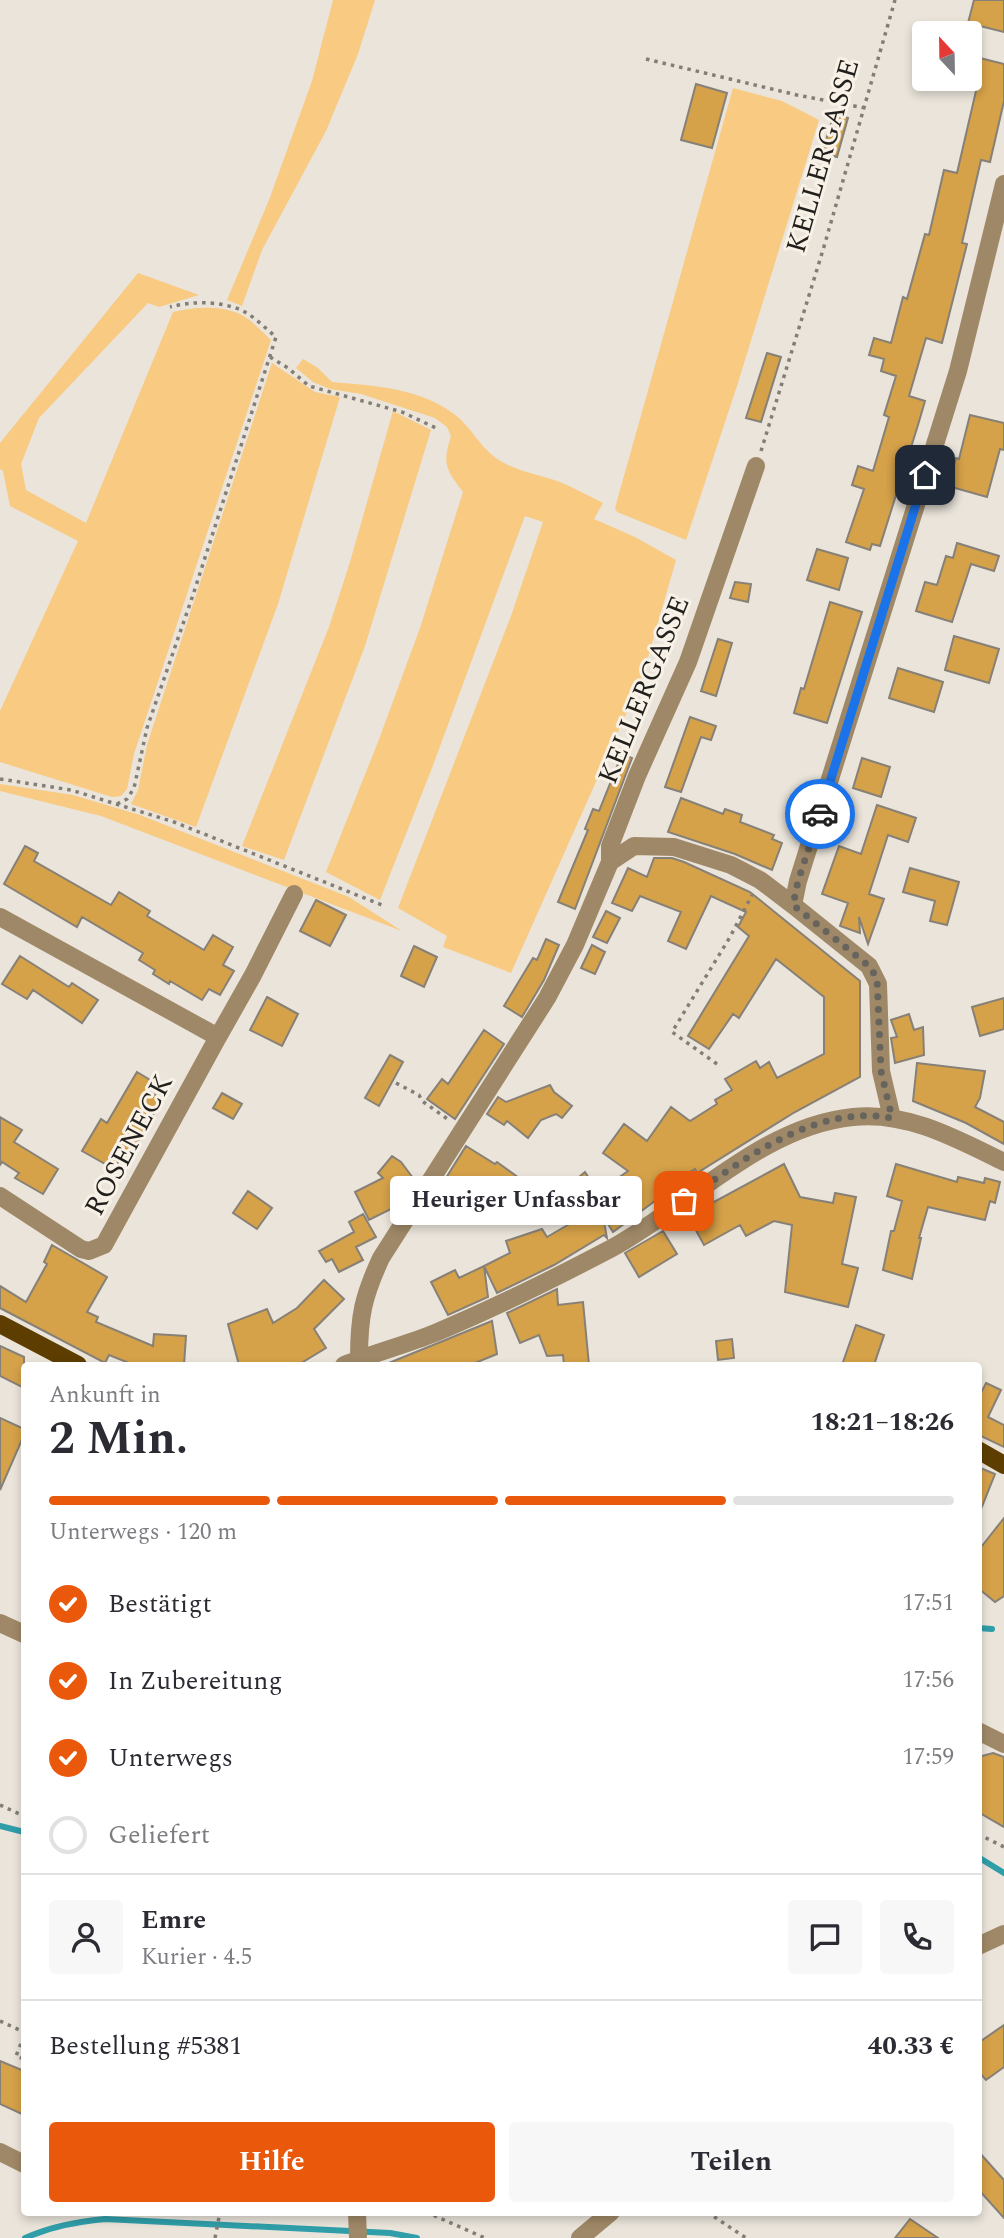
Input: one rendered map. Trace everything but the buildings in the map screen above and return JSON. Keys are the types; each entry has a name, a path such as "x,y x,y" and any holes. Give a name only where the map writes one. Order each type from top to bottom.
{"main road":[{"path":"0,1324 72,1362"},
{"path":"982,1452 1004,1465"}],"street":[{"path":"793,905 798,881 958,371 1004,184"},
{"name":"KELLERGASSE","path":"352,1362 365,1293 381,1258 547,998 575,945 610,862 610,846 637,776 688,662 757,466"},
{"path":"610,862 634,846 674,846 731,865 760,880 869,966 877,978 881,1071 892,1118"},
{"name":"ROSENECK","path":"0,1196 81,1249 89,1251 104,1245 253,975 294,894"},
{"path":"0,917 218,1037"},
{"path":"352,1362 434,1334 614,1247 719,1176 792,1133 854,1116 892,1118 927,1127 1004,1162"},
{"path":"0,1623 21,1633"},
{"path":"982,1733 1004,1744"},
{"path":"982,1944 1004,1934"},
{"path":"0,2152 21,2162"},
{"path":"358,2216 358,2238"},
{"path":"580,2238 606,2216"}],"path":[{"name":"KELLERGASSE","path":"757,466 895,0"},
{"path":"646,59 797,95 865,108"},
{"path":"117,804 127,799 134,788 147,728 276,337 240,310 215,304 187,302 170,307"},
{"path":"270,357 309,386 402,412 438,429"},
{"path":"0,779 71,790 174,822 382,905"},
{"path":"717,1064 672,1032 730,937 760,880"},
{"path":"396,1083 419,1095 422,1101 463,1129"},
{"path":"0,1805 21,1815"},
{"path":"982,1836 1004,1847"},
{"path":"0,2021 21,2032"},
{"path":"21,2042 16,2056 21,2058"},
{"path":"215,2238 219,2216"},
{"path":"435,2216 485,2238"},
{"path":"713,2216 746,2238"}],"shaded area":[{"path":"333,0 375,0 358,54 326,131 262,250 242,306 227,300 269,200 312,81"},
{"path":"733,88 782,101 819,120 737,386 686,540 617,512 615,508"},
{"path":"138,273 199,295 159,307 148,303 39,418 21,464 26,490 86,523 173,312 207,308 232,311 248,319 271,340 134,754 127,789 121,796 112,797 0,762 0,711 78,541 10,506 3,471 0,469 0,443"},
{"path":"303,359 318,368 332,382 399,390 431,400 459,418 497,459 517,469 560,482 603,503 594,519 635,537 676,560 642,678 511,973 443,947 447,936 398,908 511,616 543,522 525,516 380,900 326,872 420,628 463,492 447,466 451,436 447,427 435,418 313,382 296,368"},
{"path":"272,363 315,392 340,397 278,604 196,827 131,804 138,790 147,745"},
{"path":"393,411 431,430 365,646 284,860 242,846 329,627"},
{"path":"0,784 73,795 140,815 349,897 402,931 101,816 0,791"}],"waterway":[{"path":"982,1628 992,1629"},
{"path":"0,1826 21,1831"},
{"path":"982,1859 1004,1873"},
{"path":"25,2238 65,2225 105,2219 390,2233 417,2238"}],"way so far":[{"path":"684,1201 719,1176 792,1133 854,1116 892,1118 881,1071 877,978 869,966 793,905 820,814"}],"place":[{"name":"Heuriger Unfassbar","path":"684,1201"}],"route":[{"path":"820,814 925,475"}]}
